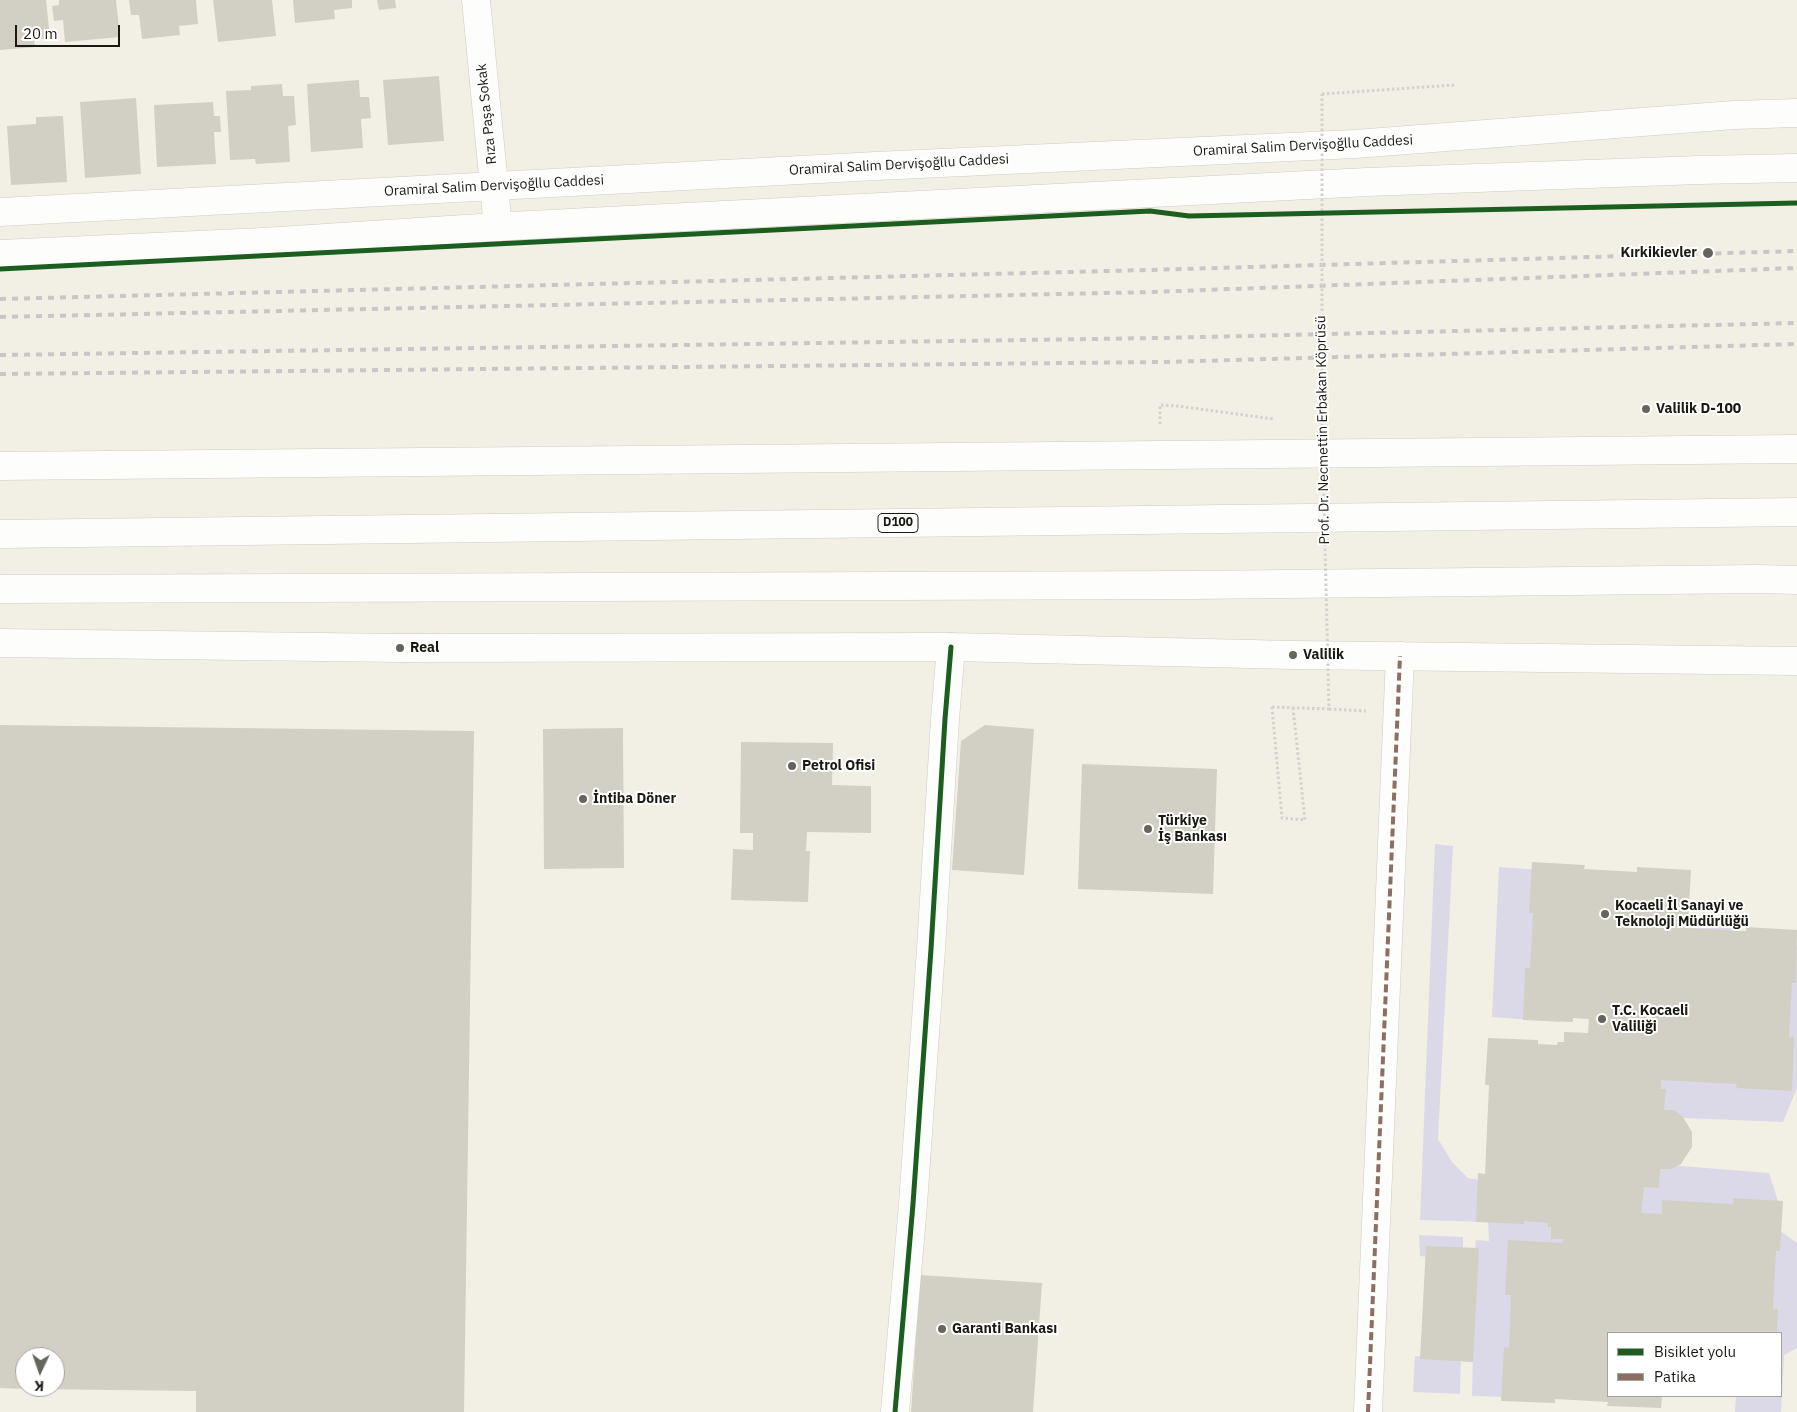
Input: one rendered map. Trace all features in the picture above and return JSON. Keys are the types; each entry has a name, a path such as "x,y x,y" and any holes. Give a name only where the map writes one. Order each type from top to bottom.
{"main road":[{"name":"Rıza Paşa Sokak","path":"476,0 498,228"},
{"name":"Oramiral Salim Dervişoğllu Caddesi","path":"0,212 886,165 1355,144 1734,115 1797,112"},
{"path":"0,254 263,242 1367,182 1797,168"},
{"path":"0,466 1797,449"},
{"name":"D100","path":"0,534 1797,512"},
{"path":"0,589 1192,585 1797,580"},
{"path":"0,642 400,648 951,647 1400,656 1797,661"},
{"path":"895,1412 931,959 951,647"},
{"path":"1368,1412 1400,656"}],"path":[{"path":"1318,213 1328,213"},
{"path":"1177,406 1283,421"},
{"path":"1293,708 1305,820 1282,818 1272,707 1366,711"}],"shaded area":[{"path":"1435,844 1453,846 1438,1139 1452,1162 1468,1178 1486,1181 1618,1044 1590,994 1559,1022 1492,1017 1499,867 1543,870 1662,917 1726,922 1742,941 1780,942 1797,945 1797,1088 1783,1122 1660,1117 1656,1164 1769,1173 1778,1201 1779,1230 1797,1243 1797,1348 1784,1355 1782,1393 1782,1332 1688,1332 1670,1329 1662,1332 1607,1332 1607,1355 1506,1397 1472,1396 1473,1348 1461,1348 1460,1394 1413,1392 1415,1356 1426,1357 1435,1258 1420,1256 1419,1235 1463,1237 1463,1260 1474,1261 1476,1240 1489,1241 1488,1222 1420,1220"},
{"path":"1736,1397 1782,1397 1781,1412 1735,1412"}],"building":[{"path":"0,0 46,0 50,38 34,40 35,47 0,50"},
{"path":"59,0 116,0 120,37 65,42 63,20 54,21 52,6 59,5"},
{"path":"129,0 196,0 198,24 179,26 180,35 142,39 139,15 131,15"},
{"path":"213,0 272,0 276,36 218,42"},
{"path":"293,0 352,0 352,8 334,10 335,19 295,23"},
{"path":"377,0 395,0 396,8 379,10"},
{"path":"439,76 444,141 388,145 383,80"},
{"path":"359,80 360,97 369,97 371,118 361,119 363,148 311,152 307,84"},
{"path":"282,84 283,96 294,96 296,125 288,126 290,162 256,164 255,159 230,160 226,91 251,90 251,86"},
{"path":"136,98 141,174 85,178 80,102"},
{"path":"213,102 214,116 220,116 221,132 214,132 216,164 157,167 154,105"},
{"path":"63,116 67,182 11,185 7,126 36,124 36,117"},
{"path":"0,725 474,731 464,1412 196,1412 196,1391 65,1389 65,1347 15,1347 15,1389 0,1388"},
{"path":"985,725 1034,729 1024,875 952,870 961,741"},
{"name":"İntiba Döner","path":"623,728 624,868 544,869 543,729"},
{"path":"741,742 833,743 832,785 871,786 871,833 807,832 806,851 810,851 808,902 731,900 733,849 753,850 753,833 740,833"},
{"name":"Türkiye İş Bankası","path":"1082,764 1217,769 1213,894 1078,889"},
{"path":"1532,862 1585,865 1584,869 1637,872 1637,867 1691,870 1688,923 1684,923 1683,928 1746,931 1746,927 1797,930 1796,983 1792,983 1789,1037 1794,1037 1792,1091 1736,1088 1737,1084 1661,1080 1661,1089 1666,1089 1664,1110 1674,1110 1683,1117 1692,1132 1692,1147 1681,1164 1672,1169 1660,1169 1659,1188 1644,1187 1641,1213 1662,1214 1662,1200 1733,1204 1733,1198 1783,1201 1780,1251 1776,1251 1773,1309 1778,1309 1777,1332 1607,1332 1607,1397 1662,1397 1661,1408 1607,1406 1608,1402 1555,1399 1555,1403 1501,1401 1504,1347 1509,1348 1511,1295 1505,1295 1508,1240 1563,1243 1563,1239 1551,1239 1551,1227 1548,1227 1548,1223 1524,1221 1524,1224 1476,1222 1478,1173 1485,1174 1489,1085 1485,1085 1488,1038 1538,1040 1538,1044 1557,1045 1558,1042 1564,1042 1564,1032 1588,1033 1589,1019 1573,1018 1573,1022 1523,1020 1525,968 1530,968 1533,913 1529,913"},
{"path":"1426,1246 1479,1248 1473,1362 1420,1359"},
{"path":"920,1275 1042,1283 1033,1412 911,1412"}],"railway":[{"path":"0,299 1148,270 1797,251"},
{"path":"0,317 1152,292 1797,268"},
{"path":"0,355 1159,338 1797,323"},
{"path":"0,374 1164,362 1797,344"}],"marked path":[{"path":"1368,1412 1400,656"}],"cycle path":[{"path":"0,269 1150,211 1189,216 1797,203"},
{"path":"895,1412 913,1204 951,647"}],"place":[{"name":"Kırkikievler","path":"1708,253"},
{"name":"Valilik D-100","path":"1646,409"},
{"name":"Real","path":"400,648"},
{"name":"Valilik","path":"1293,655"},
{"name":"Petrol Ofisi","path":"792,766"},
{"name":"İntiba Döner","path":"583,799"},
{"name":"Türkiye İş Bankası","path":"1148,829"},
{"name":"Kocaeli İl Sanayi ve Teknoloji Müdürlüğü","path":"1605,914"},
{"name":"T.C. Kocaeli Valiliği","path":"1602,1019"},
{"name":"Garanti Bankası","path":"942,1329"}]}
